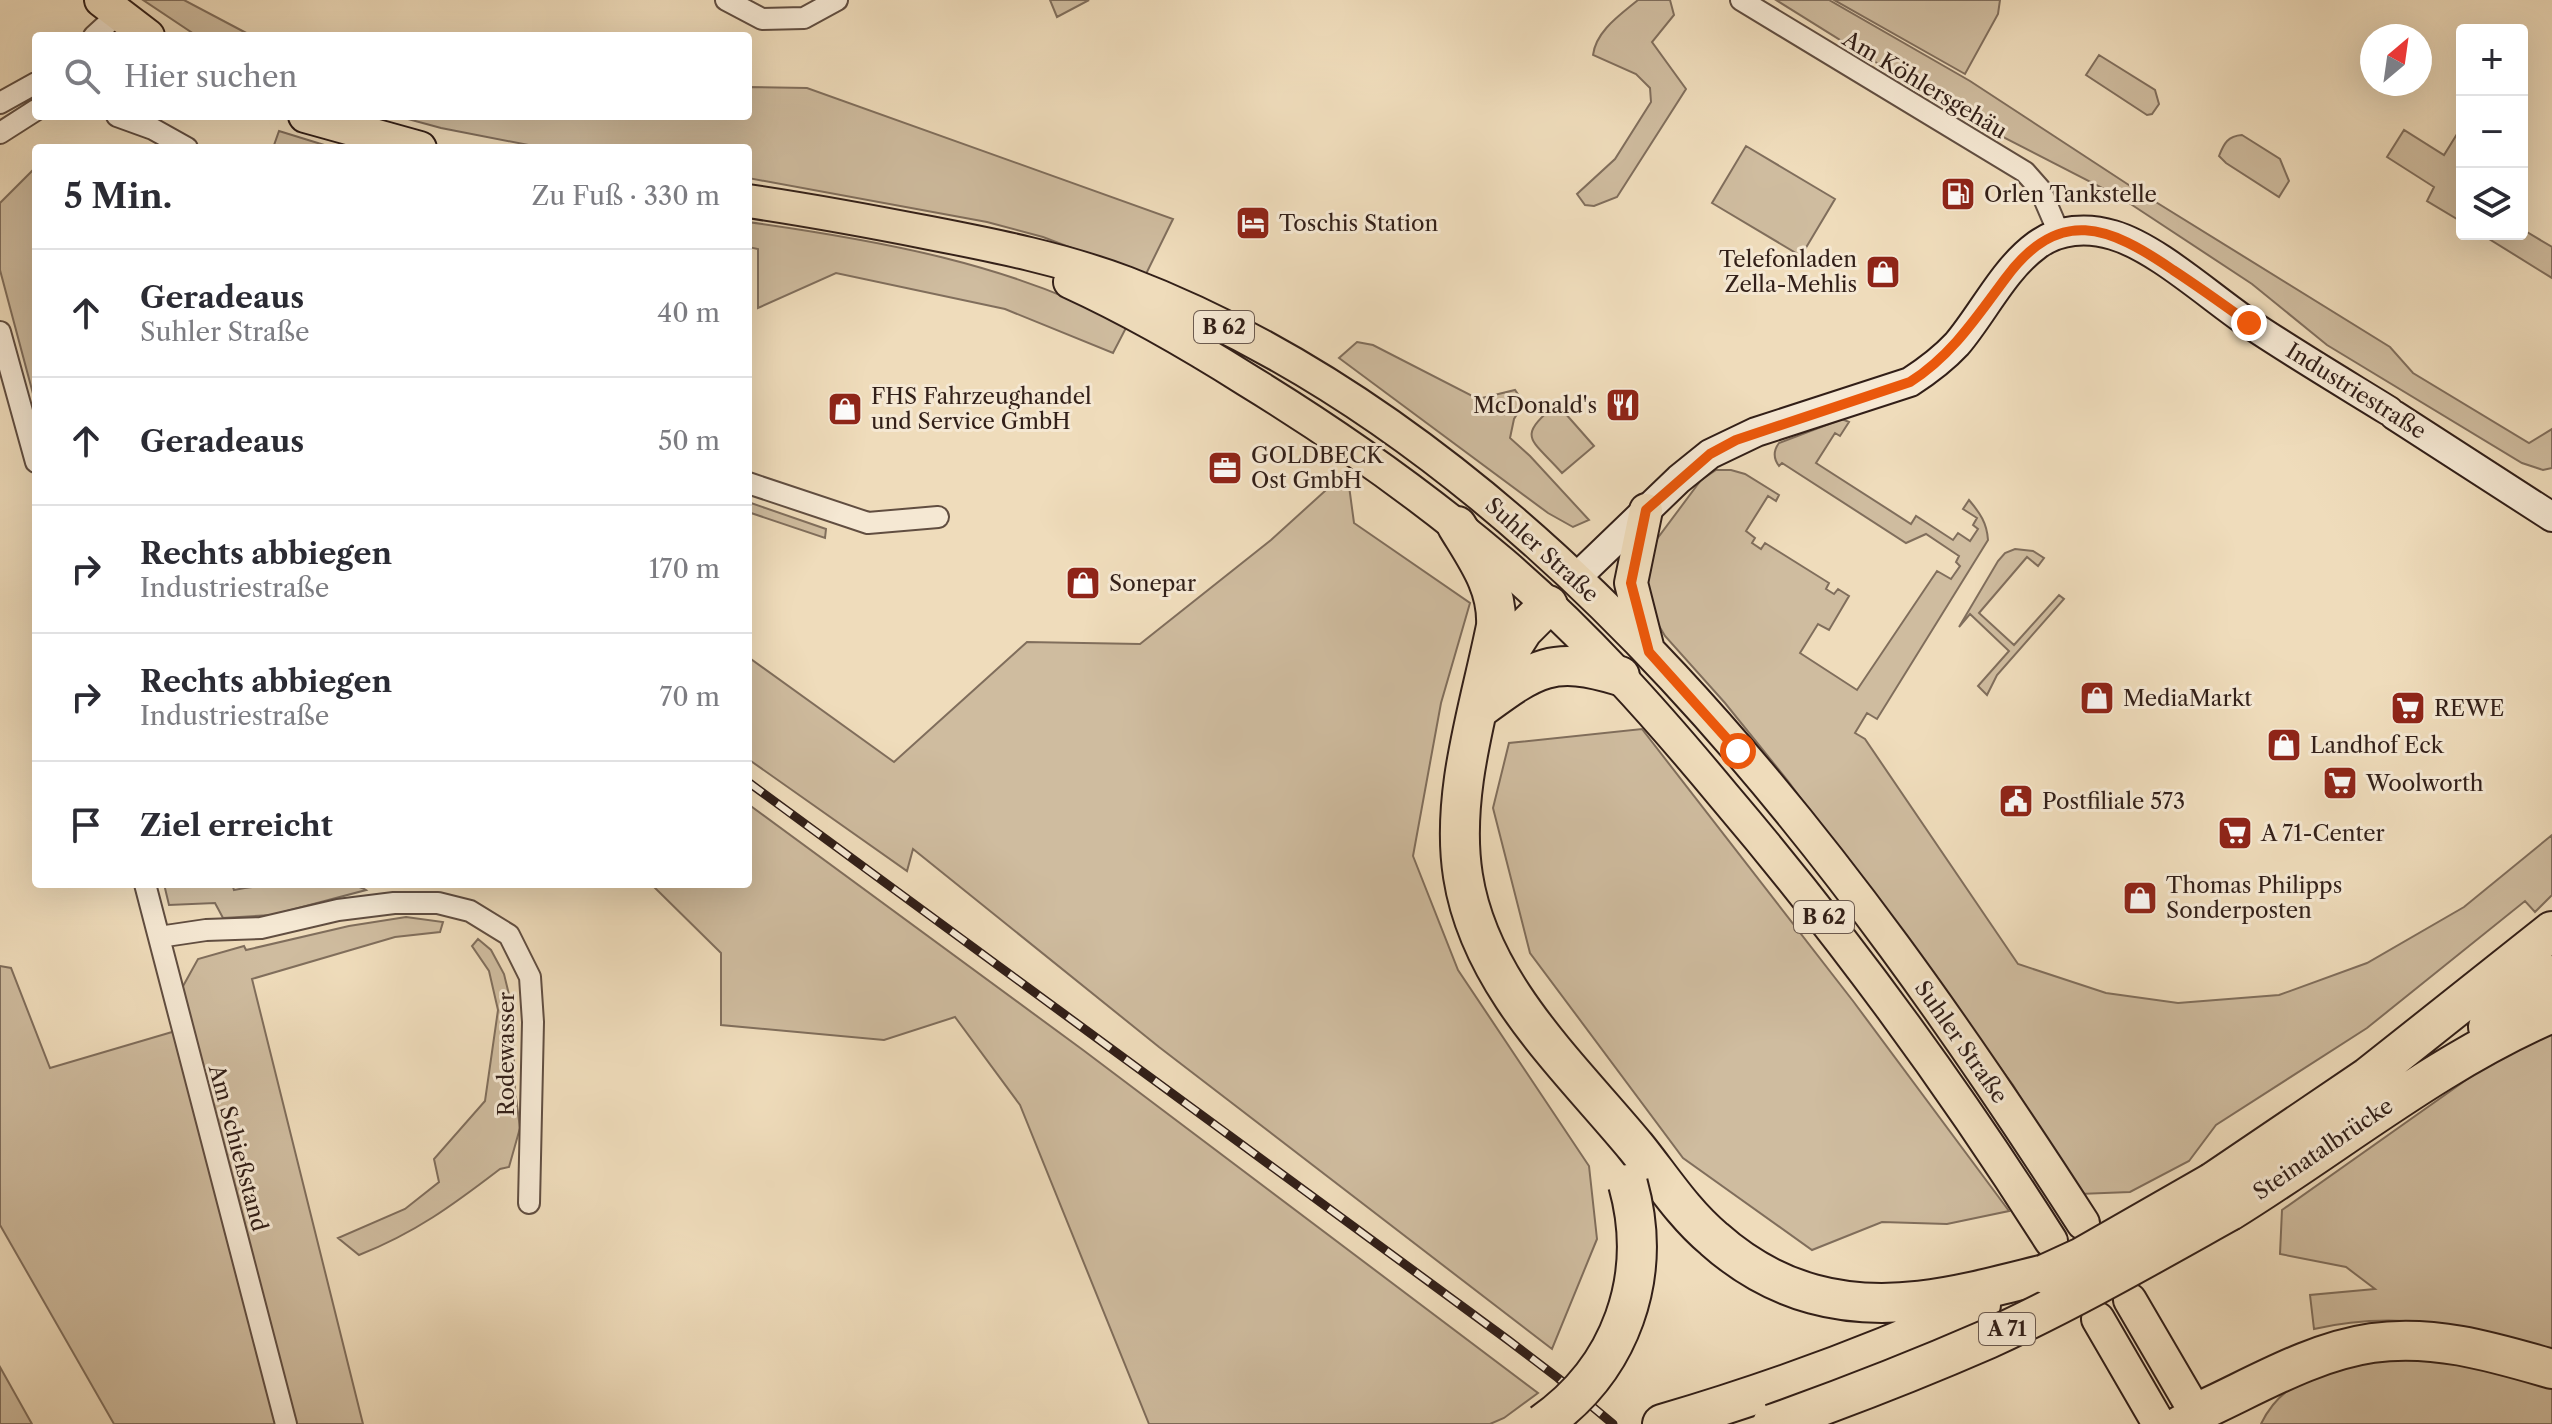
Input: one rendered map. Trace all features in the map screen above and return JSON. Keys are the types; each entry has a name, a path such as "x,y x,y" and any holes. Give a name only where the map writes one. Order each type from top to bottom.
{"highway":[{"path":"1457,526 1491,583 1497,611 1468,755 1460,825 1460,850 1467,897 1474,921 1496,969 1559,1057 1600,1124 1642,1177 1723,1247 1767,1276 1812,1293 1870,1304 1910,1303 1956,1296 2048,1258"},
{"path":"1479,709 1509,649 1548,605"},
{"path":"1479,709 1536,671 1559,665 1593,668 1620,676"},
{"name":"A 71","path":"1772,1424 1875,1387 1990,1337 2120,1273 2222,1196 2552,931"},
{"name":"A 71","path":"2415,1087 2552,975"},
{"path":"2415,1087 2519,1027 2552,1013"},
{"name":"Steinatalbrücke","path":"2222,1196 2415,1087"},
{"path":"1542,1424 1570,1403 1597,1372 1617,1339 1635,1285 1638,1248 1634,1203 1642,1177"},
{"name":"A 71","path":"1662,1424 1727,1405 1856,1359 2048,1258 2082,1257 2222,1196"},
{"path":"2191,1420 2291,1370 2343,1350 2400,1341 2460,1345 2552,1369"},
{"path":"2249,1424 2263,1396 2291,1370"}],"main road":[{"path":"319,120 406,144"},
{"name":"Suhler Straße","path":"752,202 1058,260 1127,284 1230,330 1305,371 1412,441 1500,511 1576,578 1649,652 1738,751 1947,1019 2083,1223"},
{"name":"Suhler Straße","path":"908,229 981,248 1039,269 1134,314 1205,354 1397,478 1548,605 1620,676 1762,840 1837,934 2009,1174 2048,1258"},
{"path":"1646,510 1631,583 1649,652"},
{"path":"1548,605 1576,578"},
{"path":"2130,1300 2191,1420"},
{"path":"2098,1319 2159,1424"}],"street":[{"path":"726,0 762,19 804,18 837,0"},
{"name":"Am Köhlersgehäu","path":"1741,0 2025,172 2040,189 2059,233"},
{"path":"104,32 128,23"},
{"path":"0,103 32,85"},
{"path":"0,132 32,112"},
{"path":"128,120 180,144"},
{"name":"Industriestraße","path":"2059,233 2090,230 2108,233 2136,245 2249,323 2552,517"},
{"path":"1576,578 1710,454 1736,440 1898,386 1932,368 1956,345 2025,255 2059,233"},
{"path":"0,332 32,448"},
{"path":"752,484 868,523 938,517"},
{"name":"Am Schießstand","path":"146,888 286,1424"},
{"name":"Rodewasser","path":"159,937 206,930 261,928 338,910 394,903 438,903 470,911 509,935 530,977 533,1022 529,1203"}],"shaded area":[{"path":"143,0 184,0 244,32 191,32"},
{"path":"1050,0 1089,0 1057,17"},
{"path":"1638,0 1670,0 1674,15 1652,42 1686,89 1617,197 1594,206 1585,205 1577,194 1615,159 1651,102 1650,88 1636,74 1593,55 1604,31"},
{"path":"1776,0 1829,0 1970,81 2138,191 2390,347 2413,373 2529,443 2552,429 2552,468 2543,470 2522,463 2327,345 2252,284 2120,197 1962,116"},
{"path":"1834,0 2000,0 1998,14 1965,74"},
{"path":"2099,55 2155,90 2159,104 2152,114 2147,115 2086,75"},
{"path":"752,87 807,88 1173,219 1145,276 1043,237 987,222 752,179 752,144 523,144 412,120 752,120"},
{"path":"2404,130 2444,155 2456,136 2456,218 2427,201 2434,187 2387,157"},
{"path":"279,131 321,144 274,144"},
{"path":"2242,135 2280,159 2289,181 2279,197 2219,156 2227,141"},
{"path":"1746,146 1835,199 1801,256 1712,203"},
{"path":"32,171 32,390 0,270 0,203"},
{"path":"752,223 894,246 1037,286 1127,326 1113,353 1005,309 836,273 758,308 758,249 752,248"},
{"path":"2528,233 2552,247 2552,278 2491,240 2528,240"},
{"path":"1357,342 1373,345 1478,399 1515,390 1524,403 1514,419 1510,438 1589,520 1573,527 1548,513 1339,358"},
{"path":"1557,404 1594,446 1562,473 1532,438 1536,424"},
{"path":"1842,419 1849,422 1840,436 1835,433 1816,463 1911,524 1916,516 1953,540 1958,533 1970,541 1978,529 1973,525 1977,518 1963,509 1969,500 1986,528 1988,540 1877,719 1867,713 1855,733 1865,739 2018,964 2106,993 2178,1003 2279,995 2367,963 2464,907 2552,835 2552,895 2535,912 2525,901 2367,1028 2216,1125 2189,1161 2130,1192 2079,1194 2013,1085 1788,781 1725,703 1665,636 1648,607 1643,581 1657,539 1701,480 1716,470 1745,474 1779,495 1776,501 1768,496 1746,531 1755,538 1752,543 1761,549 1765,543 1829,583 1826,589 1834,594 1838,589 1849,596 1829,630 1818,624 1800,653 1857,690 1937,571 1951,579 1960,566 1956,562 1959,556 1926,534 1906,543 1782,463 1779,466 1774,454 1779,443"},
{"path":"1347,471 1354,523 1470,603 1441,703 1413,856 1458,970 1589,1166 1597,1239 1552,1349 1159,1047 913,849 907,871 752,762 752,660 894,762 1027,642 1140,644 1271,540"},
{"path":"752,503 826,529 825,538 752,513"},
{"path":"2015,549 2033,551 2044,558 2038,566 2027,557 1979,613 2014,645 2059,595 2064,599 1997,675 1987,695 1978,686 2009,651 1970,614 1959,627 1998,561 2005,553"},
{"path":"1642,729 1853,1001 2009,1211 1947,1224 1882,1222 1812,1250 1683,1158 1530,953 1493,808 1509,743"},
{"path":"752,807 1083,1050 1538,1393 1504,1418 1490,1424 1149,1424 1020,1105 955,1017 884,1040 721,1025 721,953 655,888 752,888"},
{"path":"165,888 366,890 272,915 223,918 215,903 169,905"},
{"path":"406,917 443,922 440,932 395,937 252,979 363,1424 114,1424 0,1225 0,966 11,968 50,1068 189,1027 182,988 198,959 244,946 246,950 349,926"},
{"path":"478,939 491,950 504,974 512,1007 515,1090 520,1128 509,1167 500,1169 416,1228 359,1255 338,1238 405,1209 439,1182 434,1159 485,1101 498,1010 489,971 472,946"},
{"path":"2552,1025 2552,1349 2434,1323 2375,1321 2314,1329 2310,1295 2375,1289 2346,1267 2280,1254 2282,1210 2500,1056"},
{"path":"2395,1356 2456,1359 2552,1387 2552,1424 2261,1424 2285,1392 2301,1382 2336,1367"},
{"path":"0,1367 32,1424 0,1424"}],"railway":[{"path":"752,785 1508,1340 1613,1424"}],"place":[{"name":"Orlen Tankstelle","path":"1958,194"},
{"name":"Toschis Station","path":"1253,223"},
{"name":"Telefonladen Zella-Mehlis","path":"1883,272"},
{"name":"McDonald's","path":"1623,405"},
{"name":"FHS Fahrzeughandel und Service GmbH","path":"845,409"},
{"name":"GOLDBECK Ost GmbH","path":"1225,468"},
{"name":"Sonepar","path":"1083,583"},
{"name":"MediaMarkt","path":"2097,698"},
{"name":"REWE","path":"2408,708"},
{"name":"Landhof Eck","path":"2284,745"},
{"name":"Woolworth","path":"2340,783"},
{"name":"Postfiliale 573","path":"2016,801"},
{"name":"A 71-Center","path":"2235,833"},
{"name":"Thomas Philipps Sonderposten","path":"2140,898"}],"route":[{"path":"1738,751 1649,652 1632,592 1635,557 1646,510 1679,479 1710,454 1736,440 1910,382 1932,368 1956,345 2025,255 2059,233 2090,230 2124,238 2249,323"}]}
